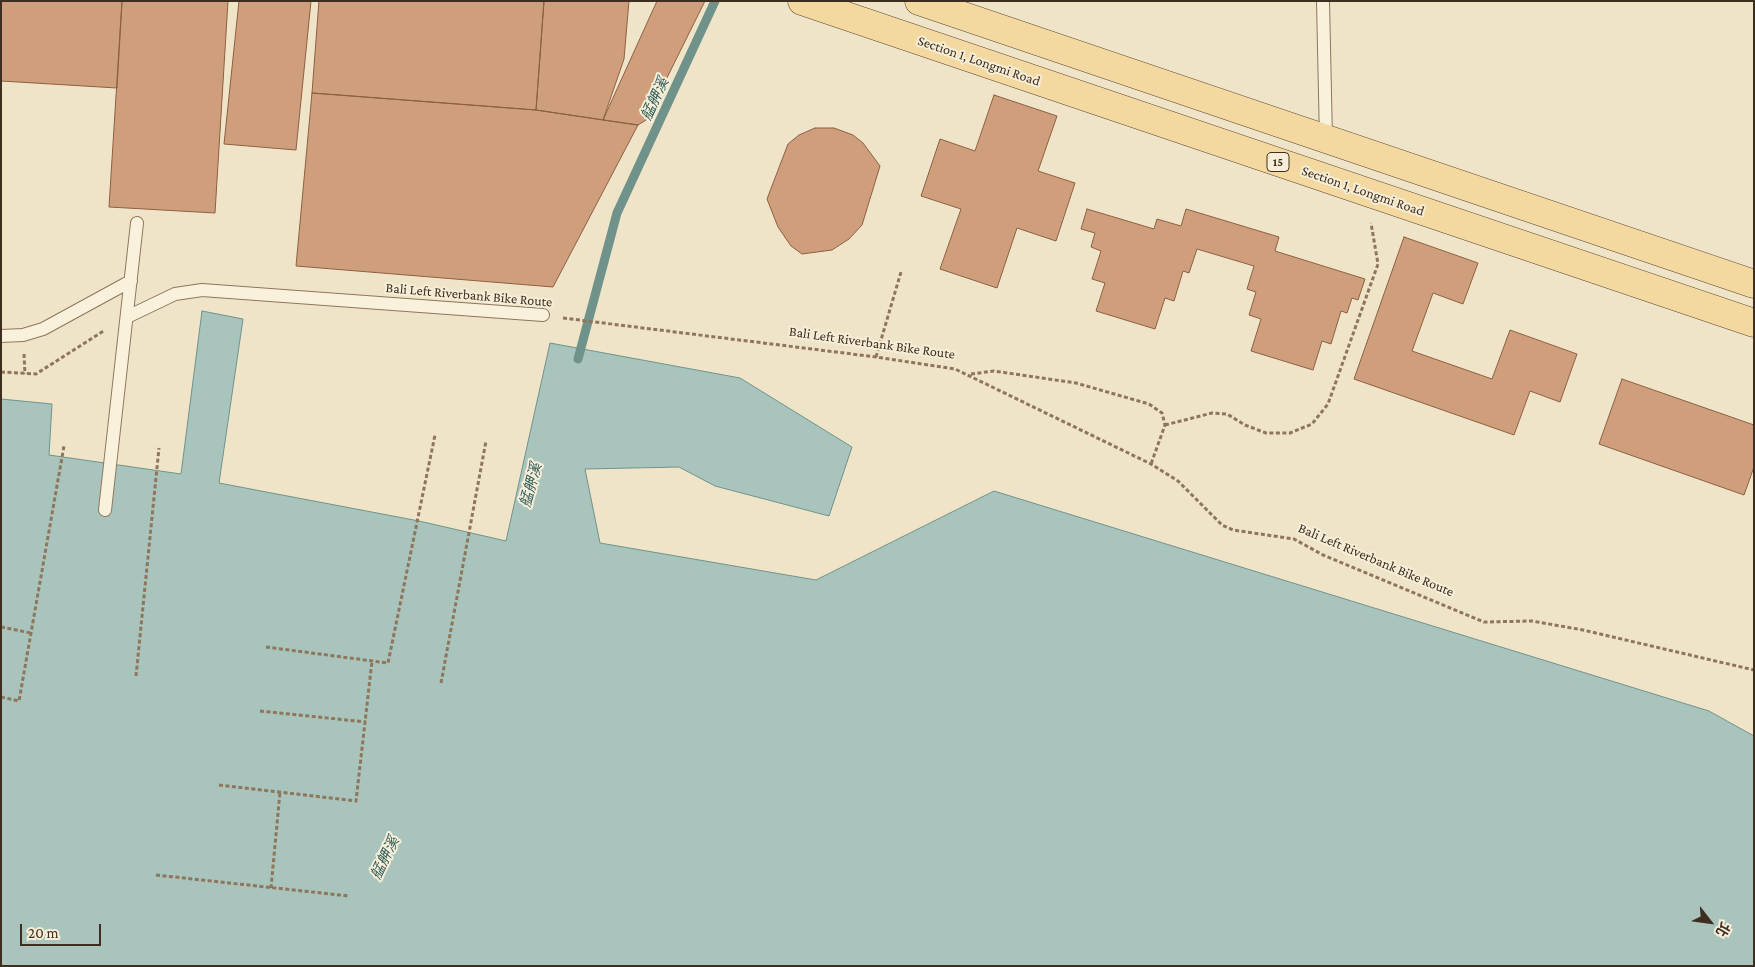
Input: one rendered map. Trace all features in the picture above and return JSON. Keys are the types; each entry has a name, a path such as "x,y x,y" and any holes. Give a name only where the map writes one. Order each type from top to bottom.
{"main road":[{"name":"Section 1, Longmi Road","path":"802,1 1754,323"},
{"path":"919,1 1754,284"}],"lane":[{"path":"1323,1 1326,140"},
{"path":"105,510 137,223"},
{"path":"1,336 23,336 42,329 131,281"},
{"name":"Bali Left Riverbank Bike Route","path":"127,317 175,294 202,290 544,315"}],"path":[{"path":"1165,425 1212,414 1227,414 1245,425 1266,433 1290,433 1312,424 1328,404 1378,264 1371,220"},
{"path":"876,357 901,272"},
{"name":"Bali Left Riverbank Bike Route","path":"544,315 876,357 954,369 970,374 990,386 1151,464 1178,480 1222,525 1233,530 1294,539 1323,555 1484,622 1532,622 1583,630 1754,670"},
{"path":"1,372 36,374 127,317"},
{"path":"970,374 994,371 1076,383 1149,404 1162,413 1165,425 1151,464"},
{"path":"266,647 388,663 435,435"},
{"path":"441,683 486,440"},
{"path":"1,697 18,701 64,446"},
{"path":"136,676 159,448"},
{"path":"1,627 30,633"},
{"path":"219,785 356,801 372,661"},
{"path":"260,711 366,722"},
{"path":"270,888 280,792"},
{"path":"156,875 349,896"}],"water":[{"path":"202,311 243,319 219,483 419,521 506,541 550,343 740,378 852,447 829,516 715,486 679,467 585,469 600,543 816,580 994,491 1709,711 1754,736 1754,966 1,966 1,399 52,404 49,455 181,474"}],"building":[{"path":"1,1 122,1 117,88 1,81"},
{"path":"122,1 228,1 215,213 109,207"},
{"path":"239,1 311,1 296,150 224,144"},
{"path":"319,1 544,1 536,110 312,93"},
{"path":"544,1 629,1 624,59 603,120 536,110"},
{"path":"657,1 705,1 646,120 638,125 603,120"},
{"path":"312,93 536,110 638,125 553,287 296,266"},
{"path":"994,95 1057,116 1038,171 1075,183 1056,241 1017,228 997,288 940,269 961,209 921,196 940,139 975,151"},
{"path":"815,128 834,128 853,135 863,143 880,166 862,225 849,239 832,250 802,254 791,246 778,227 767,199 788,144 799,135"},
{"path":"1087,209 1154,229 1157,219 1181,226 1186,209 1279,237 1275,251 1365,279 1358,300 1352,298 1347,313 1341,311 1331,344 1322,341 1313,370 1251,351 1261,319 1249,315 1256,292 1247,289 1254,266 1197,249 1189,273 1183,271 1174,301 1165,298 1155,329 1096,311 1105,283 1092,279 1101,251 1091,247 1095,233 1081,229"},
{"path":"1404,237 1478,263 1463,304 1433,293 1412,351 1492,379 1510,330 1577,354 1560,402 1530,391 1514,435 1354,379"},
{"path":"1622,379 1754,425 1754,467 1744,495 1599,444"}],"waterway":[{"name":"艋舺溪","path":"578,359 617,213 715,1"}]}
